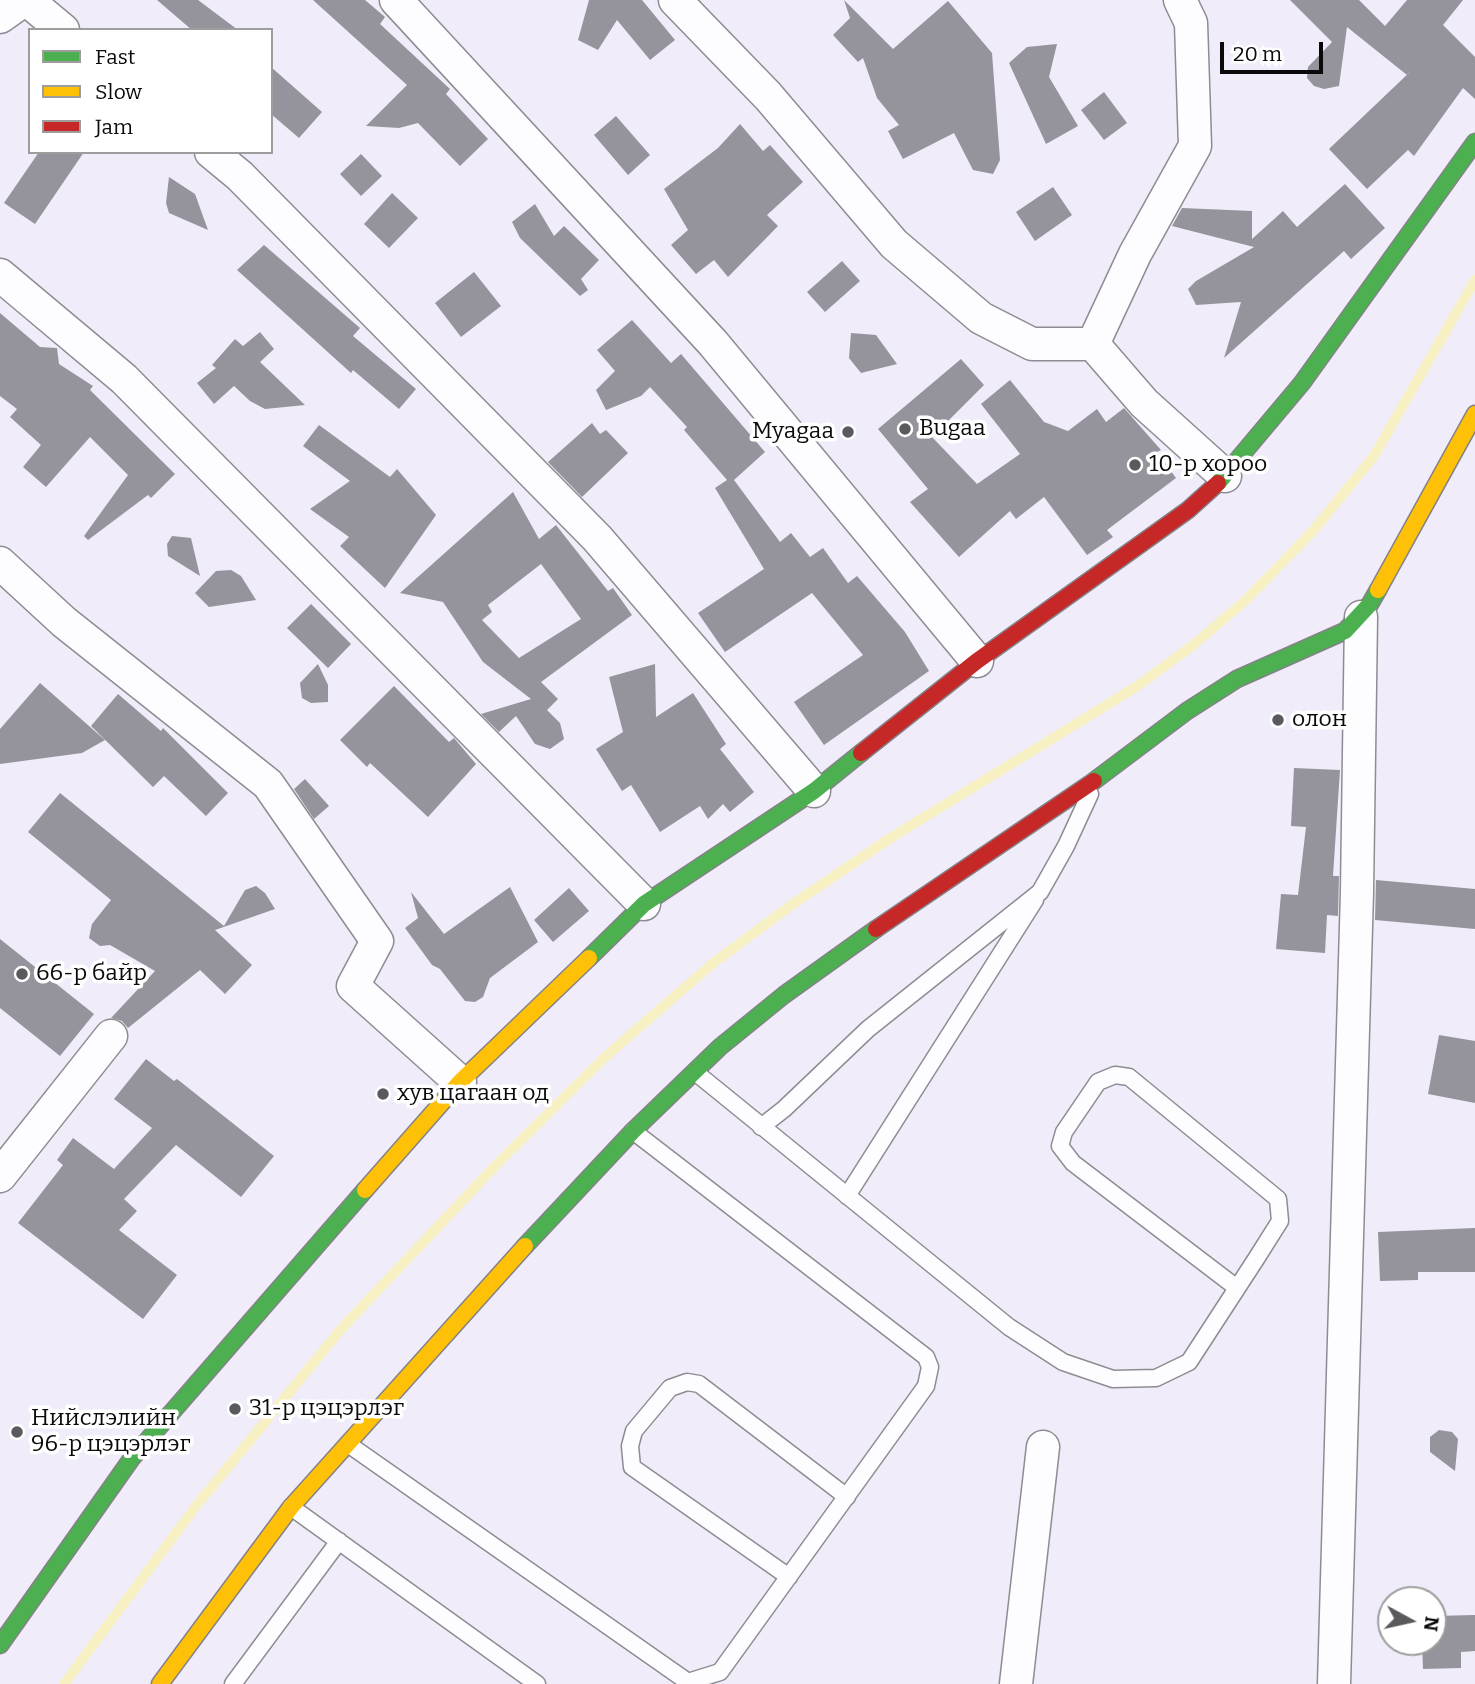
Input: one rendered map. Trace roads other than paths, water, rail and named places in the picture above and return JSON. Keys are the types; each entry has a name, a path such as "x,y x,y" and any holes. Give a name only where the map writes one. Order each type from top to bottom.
{"street":[{"path":"0,17 26,0 61,28"},
{"path":"396,0 713,343 977,661"},
{"path":"675,0 768,96 894,244 981,318 1032,344 1093,344 1144,403 1225,476"},
{"path":"1093,344 1135,254 1195,146 1191,23 1180,0"},
{"path":"0,1645 132,1458 460,1082 644,904 814,791 977,661 1188,510 1225,476 1302,383 1475,142"},
{"path":"213,154 249,186 597,538 814,791"},
{"path":"0,275 124,379 644,904"},
{"path":"160,1684 292,1507 633,1131 720,1047 846,949 1097,779 1186,711 1237,679 1345,631 1361,617 1382,585 1475,414"},
{"path":"0,563 64,622 268,784 377,941 352,986 460,1082"},
{"path":"1334,1684 1357,892 1361,617"},
{"path":"0,1176 111,1036"},
{"path":"1016,1684 1043,1447"}],"lane":[{"path":"847,1196 1040,891 1066,846 1097,779"},
{"path":"761,1126 784,1109 869,1029 1040,891"},
{"path":"695,1072 1009,1327 1063,1362 1113,1379 1156,1378 1189,1362 1280,1221 1278,1199 1129,1077 1115,1075 1098,1082 1065,1132 1060,1146 1073,1163 1237,1287"},
{"path":"348,1444 688,1682 720,1672 930,1378 926,1357 633,1131"},
{"path":"789,1577 632,1467 630,1446 634,1431 670,1388 687,1382 699,1384 847,1497"},
{"path":"292,1507 537,1684"},
{"path":"233,1684 339,1541"}],"waterway":[{"path":"64,1684 196,1506 342,1328 497,1164 605,1057 712,964 790,906 889,839 1136,687 1192,646 1246,600 1312,532 1374,456 1475,280"}],"place":[{"name":"Bugaa","path":"905,429"},
{"name":"Myagaa","path":"848,432"},
{"name":"10-р хороо","path":"1135,465"},
{"name":"олон","path":"1278,720"},
{"name":"66-р байр","path":"22,974"},
{"name":"хув цагаан од","path":"383,1094"},
{"name":"31-р цэцэрлэг","path":"235,1409"},
{"name":"Нийслэлийн 96-р цэцэрлэг","path":"17,1432"}]}
